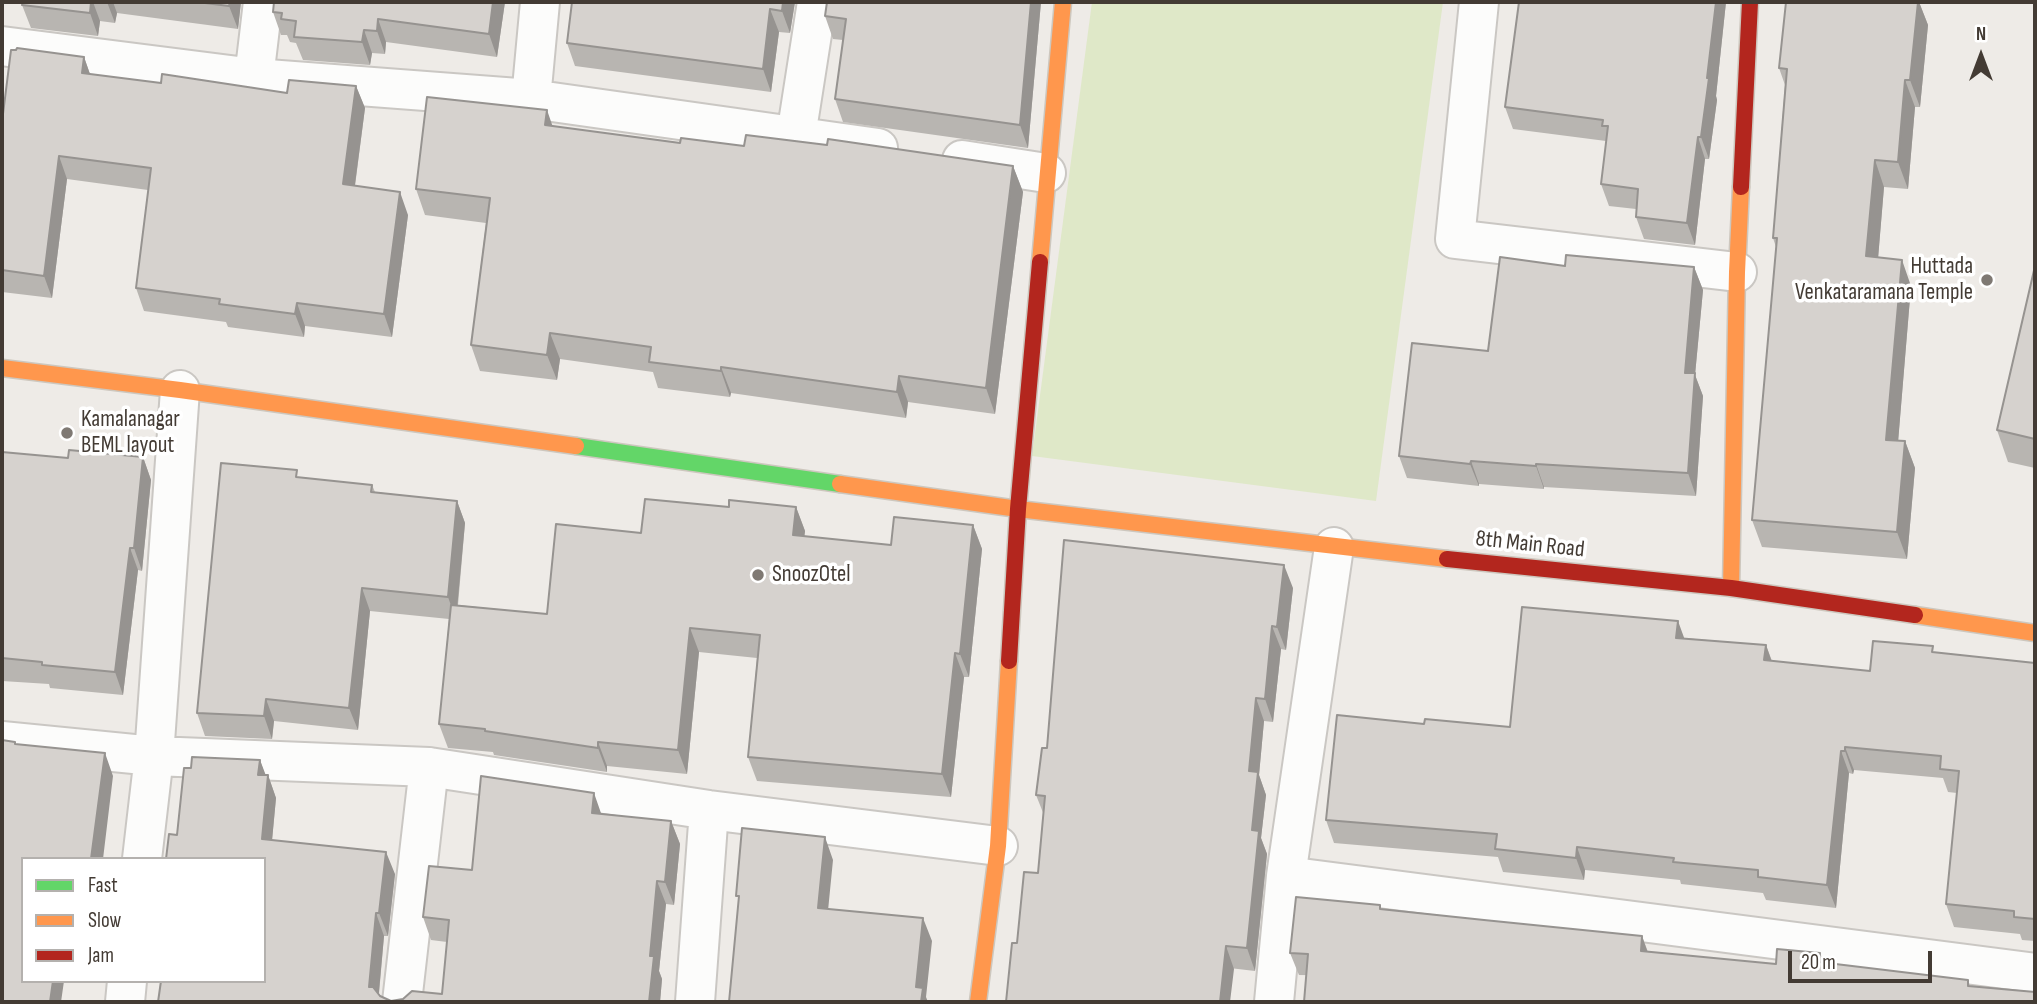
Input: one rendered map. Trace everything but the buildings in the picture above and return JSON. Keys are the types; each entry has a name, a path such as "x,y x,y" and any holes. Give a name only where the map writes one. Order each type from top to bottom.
{"street":[{"path":"254,78 263,2"},
{"path":"531,99 540,2"},
{"path":"796,136 817,2"},
{"path":"978,1002 998,846 1018,509 1063,2"},
{"path":"1479,2 1454,239 1737,272"},
{"path":"1731,588 1737,272 1750,2"},
{"path":"2,46 254,78 531,99 1046,173"},
{"name":"8th Main Road","path":"2,368 180,390 1018,509 1334,547 1731,588 2035,633"},
{"path":"142,857 154,756 180,390"},
{"path":"1274,1002 1286,876 1334,547"},
{"path":"2,741 154,756 429,768 709,810 998,846"},
{"path":"402,1002 429,768"},
{"path":"695,1002 709,810"},
{"path":"1286,876 2035,973"},
{"path":"125,1002 127,983"}],"green space":[{"path":"1092,2 1443,2 1376,501 1032,456"}],"traffic: fast":[{"path":"576,446 840,484"}],"traffic: slow":[{"path":"1040,262 1063,2"},
{"path":"1731,588 1741,187"},
{"path":"2,368 180,390 576,446"},
{"path":"840,484 1018,509 1447,559"},
{"path":"1915,615 2035,633"},
{"path":"978,1002 998,846 1009,661"}],"traffic: jam":[{"path":"1741,187 1750,2"},
{"path":"1009,661 1018,509 1040,262"},
{"path":"1447,559 1731,588 1915,615"}],"place":[{"name":"Huttada Venkataramana Temple","path":"1987,280"},
{"name":"Kamalanagar BEML layout","path":"67,433"},
{"name":"SnoozOtel","path":"758,575"}]}
